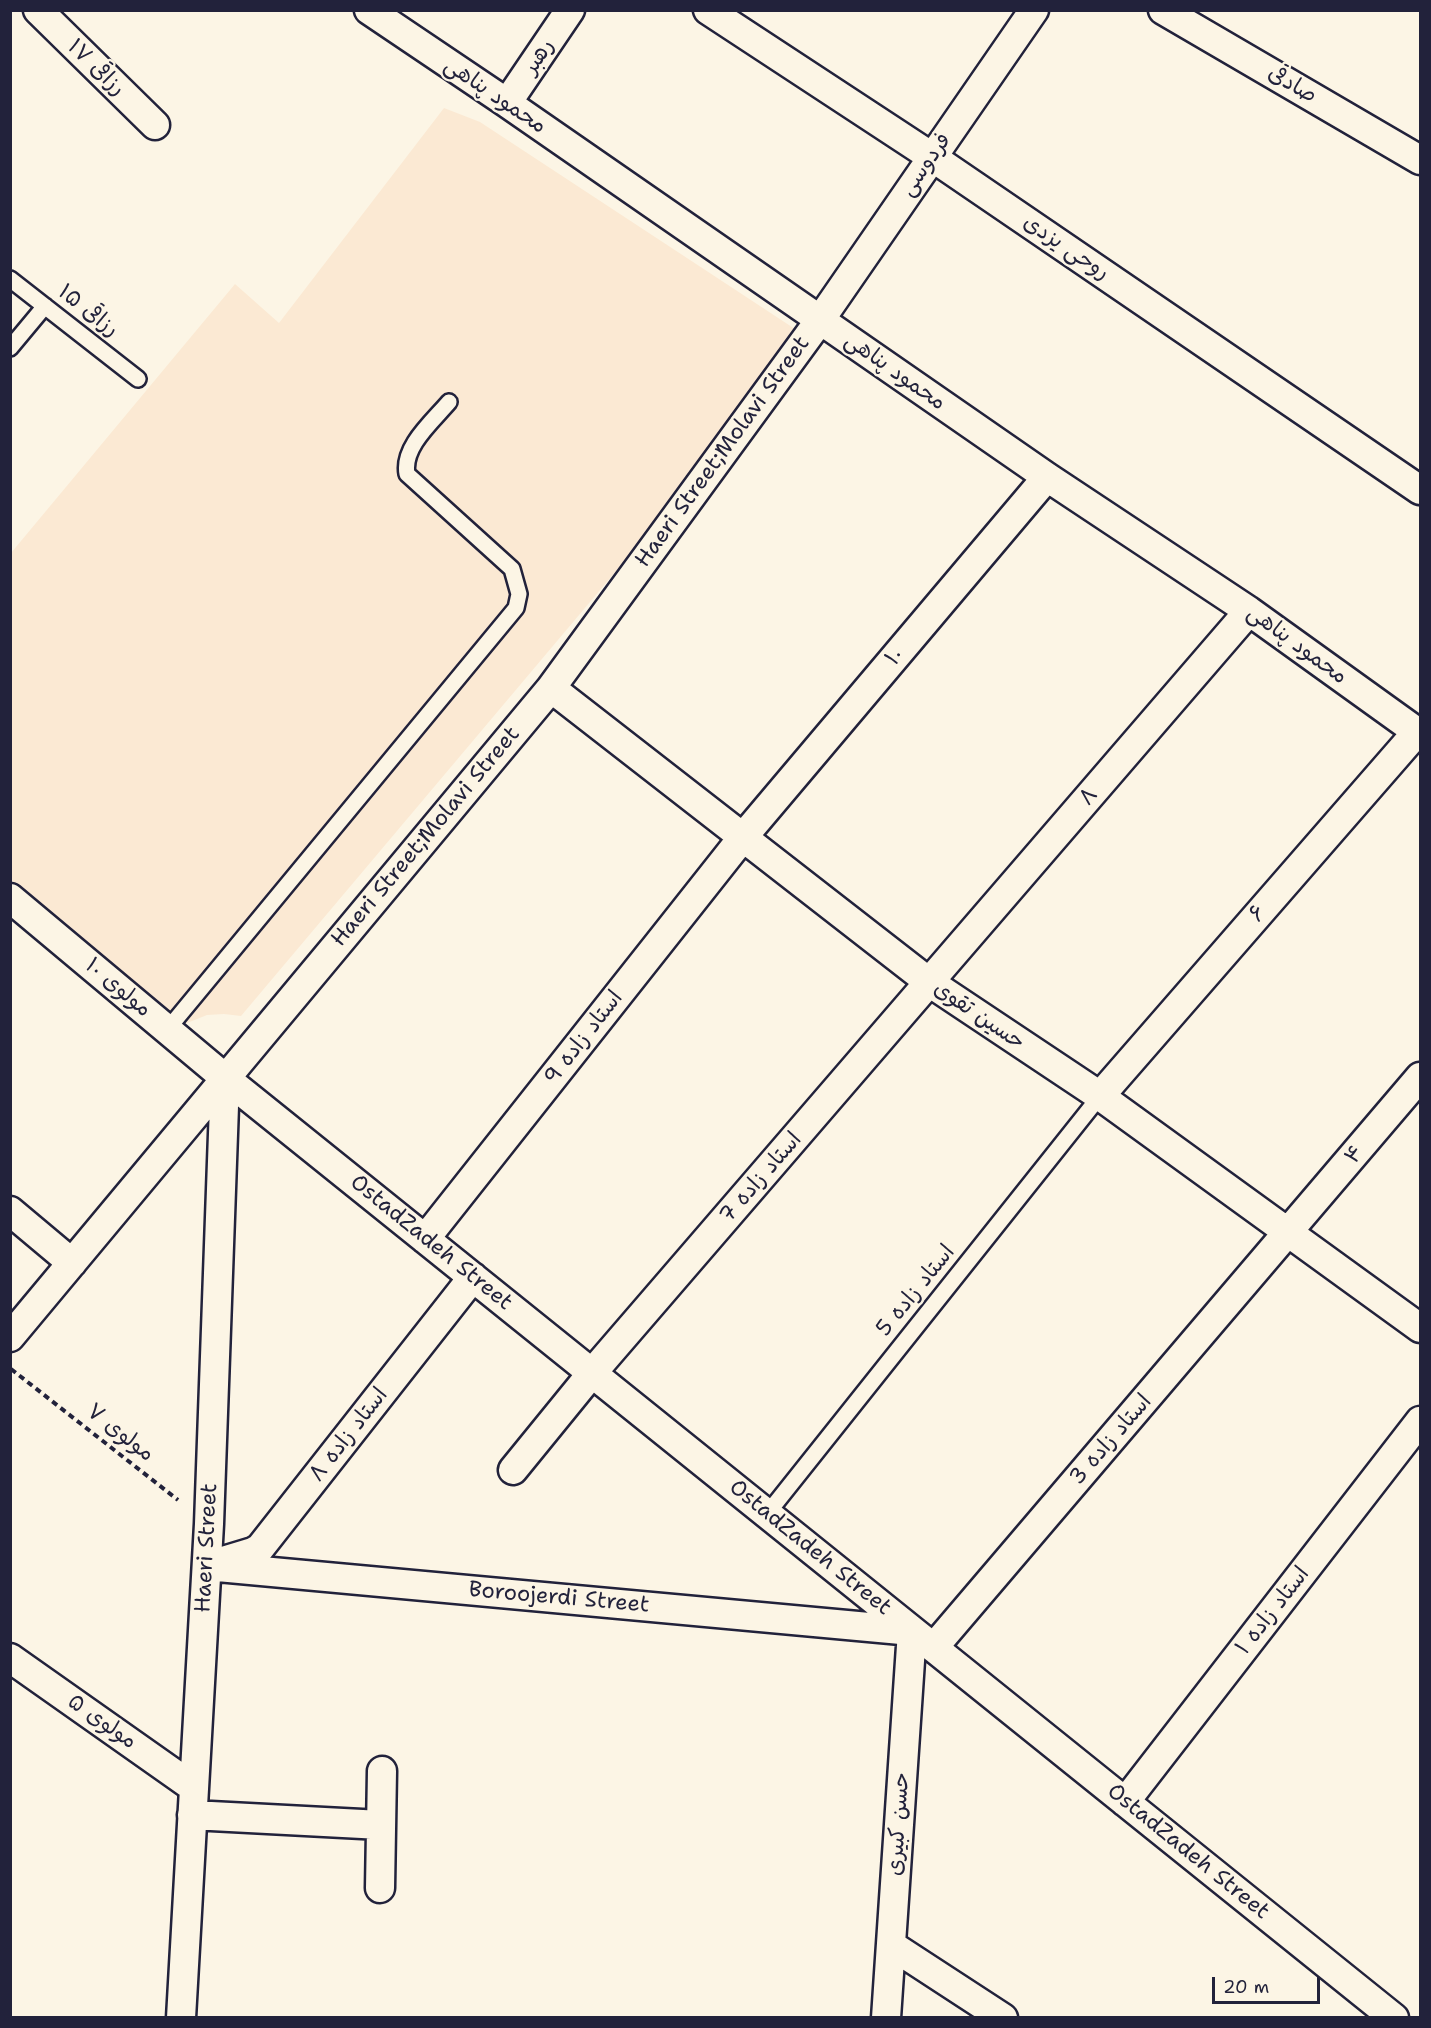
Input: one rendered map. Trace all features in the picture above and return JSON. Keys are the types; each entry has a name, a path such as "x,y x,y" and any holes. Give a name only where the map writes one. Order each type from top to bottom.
{"street":[{"name":"رزاقی ۱۷","path":"38,10 155,125"},
{"name":"محمود پناهی","path":"369,10 1047,477 1249,611 1419,733"},
{"name":"رهبر","path":"507,103 570,10"},
{"name":"روحی یزدی","path":"708,10 932,157 1420,490"},
{"name":"فردوسی","path":"820,320 1034,10"},
{"name":"صادقی","path":"1163,10 1420,160"},
{"name":"Haeri Street;Molavi Street","path":"10,1337 551,688 820,320"},
{"name":"۱۰","path":"743,837 1047,477"},
{"name":"۸","path":"929,982 1249,611"},
{"name":"حسین تقوی","path":"551,688 929,982 1100,1096 1420,1328"},
{"name":"۶","path":"1100,1096 1419,733"},
{"name":"استاد زاده 9","path":"425,1239 743,837"},
{"name":"مولوی ۱۰","path":"10,898 225,1078"},
{"name":"استاد زاده 7","path":"513,1470 592,1373 929,982"},
{"name":"۴","path":"1289,1233 1420,1077"},
{"name":"OstadZadeh Street","path":"225,1078 1394,2018"},
{"name":"Haeri Street","path":"181,2018 209,1524 225,1078"},
{"path":"10,1211 72,1263"},
{"name":"استاد زاده 3","path":"923,1639 1289,1233"},
{"name":"استاد زاده ۸","path":"207,1566 260,1548 473,1277"},
{"name":"استاد زاده ۱","path":"1125,1802 1420,1421"},
{"name":"Boroojerdi Street","path":"207,1566 923,1639"},
{"name":"حسن کبیری","path":"886,2018 891,1945 923,1639"},
{"name":"مولوی ۵","path":"10,1658 193,1787"},
{"path":"380,1888 382,1771"},
{"path":"192,1815 381,1825"},
{"path":"891,1945 1003,2018"}],"lane":[{"name":"رزاقی ۱۵","path":"10,279 138,379"},
{"path":"10,348 45,306"},
{"path":"167,1030 516,608 519,594 512,570 407,474 405,463 412,446 448,402"},
{"name":"استاد زاده 5","path":"767,1514 1100,1096"}],"path":[{"name":"مولوی ۷","path":"10,1369 209,1524"}],"shaded area":[{"path":"444,108 480,122 795,329 799,354 241,1016 207,1015 177,1027 11,880 11,553 235,284 279,323"}]}
